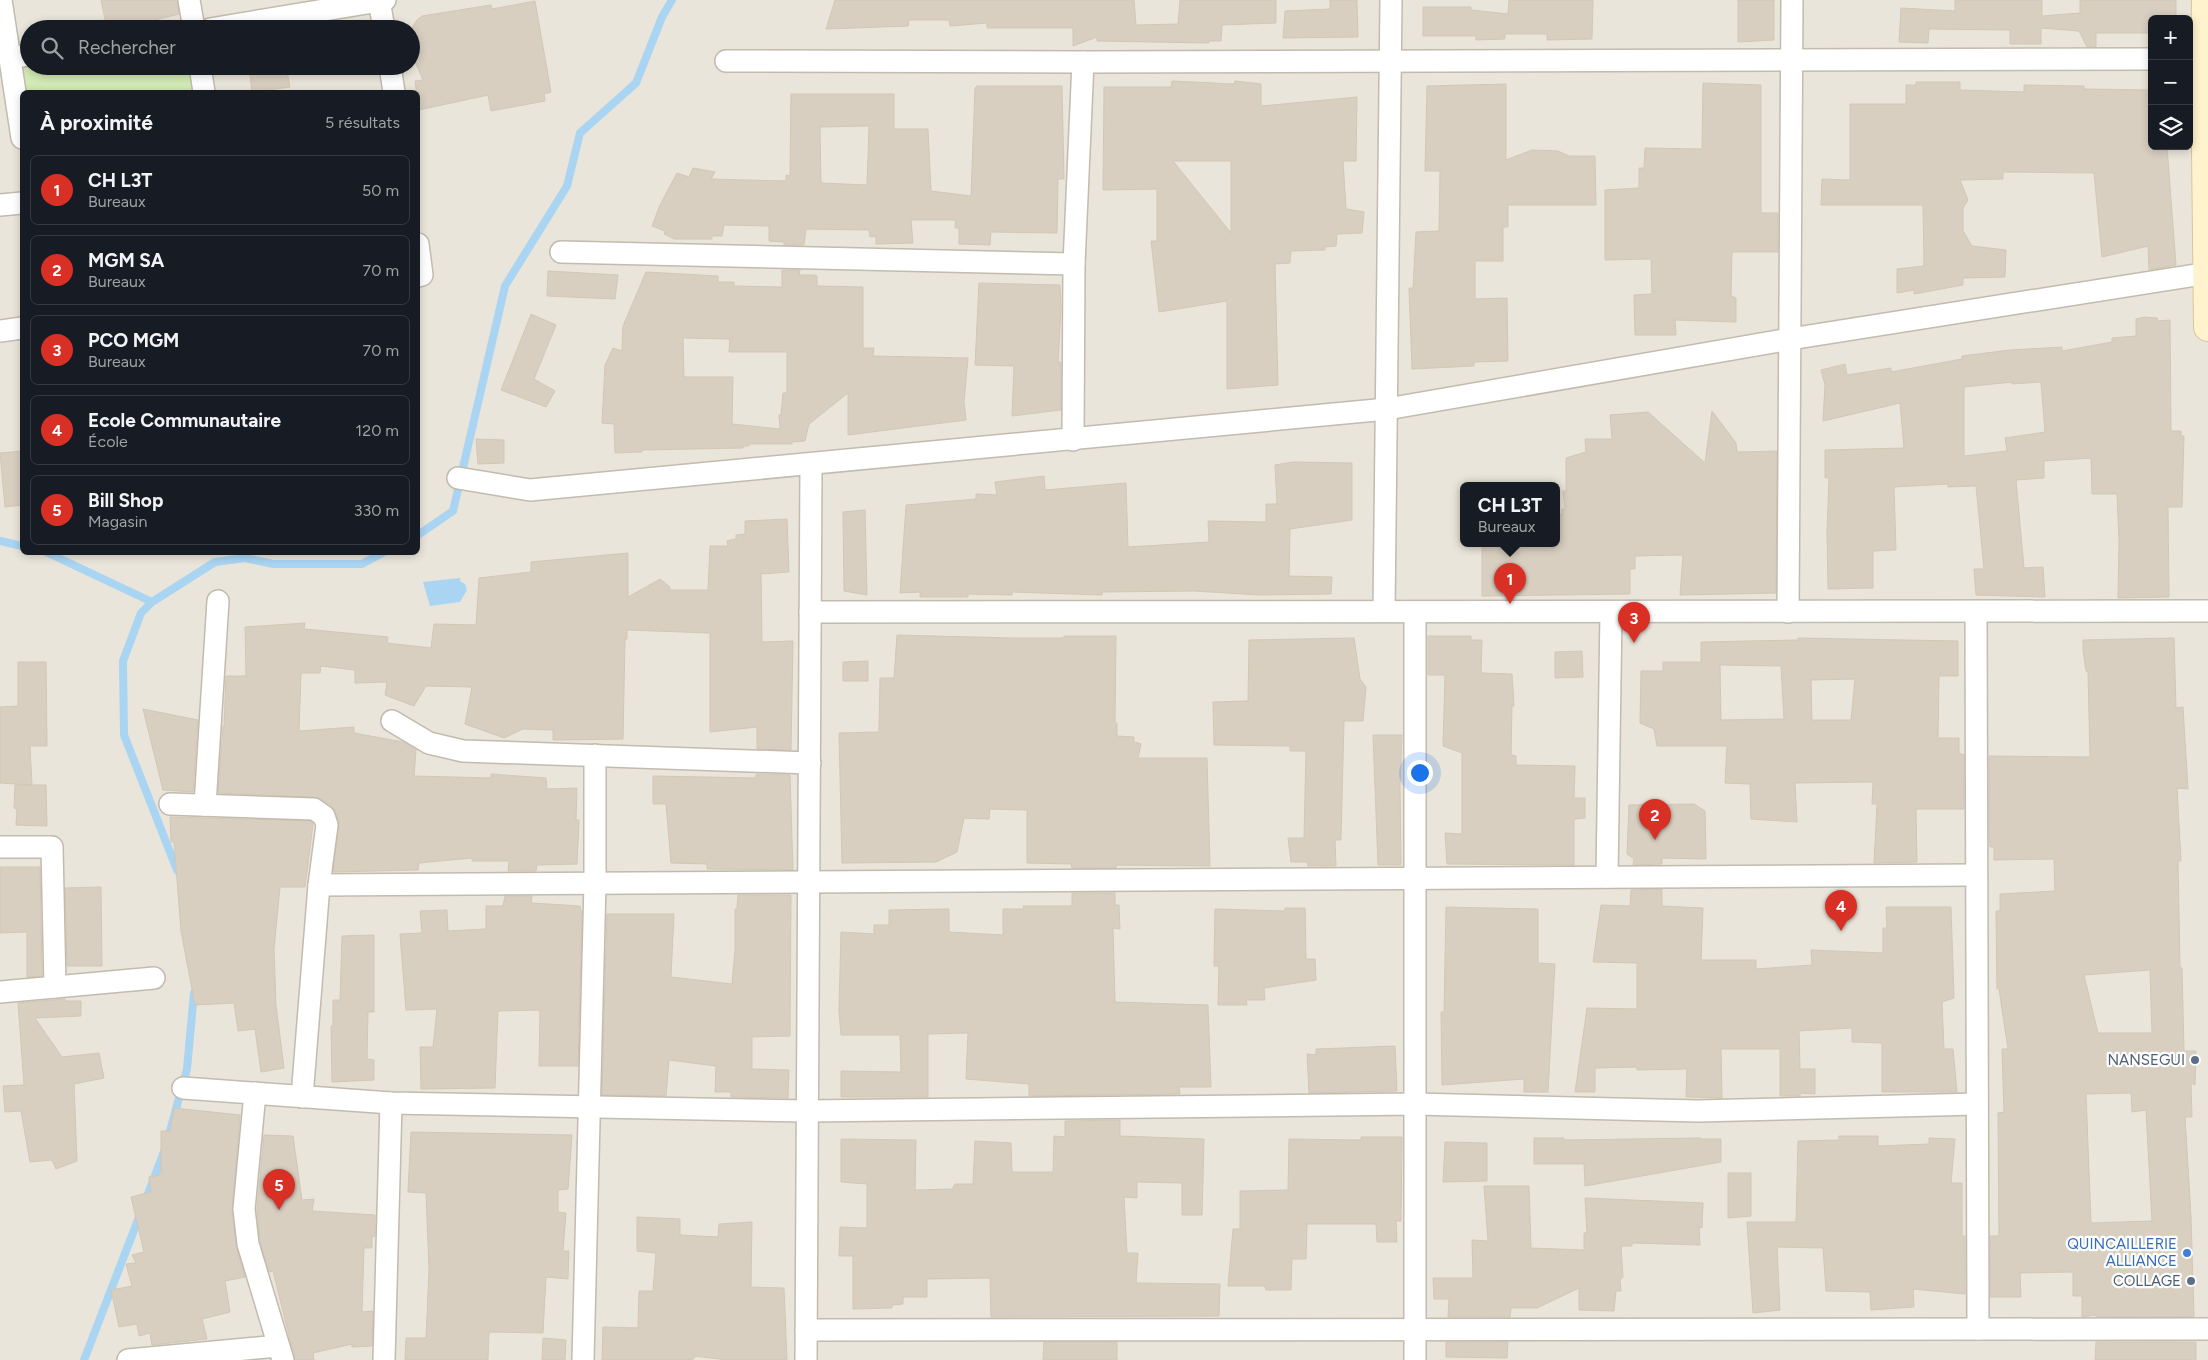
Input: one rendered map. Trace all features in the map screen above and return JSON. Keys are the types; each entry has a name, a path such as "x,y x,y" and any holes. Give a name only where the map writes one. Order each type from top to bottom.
{"street":[{"path":"0,0 20,57"},
{"path":"189,0 192,20"},
{"path":"263,20 381,0 383,20"},
{"path":"1384,611 1391,0"},
{"path":"1788,612 1792,0"},
{"path":"2206,0 2201,59 2208,327"},
{"path":"726,61 2148,59"},
{"path":"1073,440 1074,264 1083,62"},
{"path":"20,75 21,90"},
{"path":"201,75 204,90"},
{"path":"391,75 394,90"},
{"path":"0,206 20,202"},
{"path":"561,252 1074,264"},
{"path":"420,260 422,275 420,276"},
{"path":"458,478 530,490 811,465 1386,409 1790,339 2208,273"},
{"path":"0,332 20,328"},
{"path":"806,1360 811,465"},
{"path":"205,805 218,601"},
{"path":"810,612 2208,611"},
{"path":"1415,612 1415,1360"},
{"path":"1608,877 1611,612"},
{"path":"1976,612 1978,1329"},
{"path":"392,720 429,743 463,751 810,763"},
{"path":"583,1360 595,883 595,755"},
{"path":"170,804 314,809 324,816 327,825 319,885 302,1097"},
{"path":"0,847 52,847 55,987"},
{"path":"319,885 1976,875"},
{"path":"0,992 154,978"},
{"path":"183,1088 391,1103 808,1111 1415,1104 1698,1111 1977,1104"},
{"path":"128,1360 281,1353 248,1244 244,1210 256,1093"},
{"path":"384,1360 391,1103"},
{"path":"806,1330 2208,1329"}],"shaded area":[{"path":"0,0 2208,0 2208,1360 0,1360"}],"green space":[{"path":"23,75 194,75 196,90 25,90"}],"water":[{"path":"460,578 460,581 465,584 467,590 460,602 430,606 423,582"}],"building":[{"path":"101,0 177,0 179,14 155,20 105,20"},
{"path":"835,0 1134,0 1136,25 1178,24 1180,0 1276,0 1276,23 1222,25 1221,41 1209,41 1209,43 1097,41 1097,37 1073,46 1073,28 987,28 987,23 950,26 949,20 909,20 908,26 826,29"},
{"path":"1330,0 1357,0 1358,37 1283,38 1285,11 1330,9"},
{"path":"1509,0 1593,0 1592,39 1547,40 1547,34 1505,34 1505,39 1476,40 1476,36 1423,36 1423,7 1471,7 1471,10 1508,14"},
{"path":"1738,0 1774,0 1774,40 1738,42"},
{"path":"1955,0 2042,0 2042,16 2080,13 2080,0 2176,0 2176,15 2148,15 2148,33 2096,33 2096,47 2087,47 2079,31 2041,28 2041,44 2010,44 2010,30 1929,29 1928,43 1899,42 1901,8 1955,11"},
{"path":"535,1 551,92 544,94 545,101 491,111 488,95 420,110 420,90 416,90 415,81 423,80 420,73 420,20 417,20 422,16 491,5 492,9"},
{"path":"250,75 288,75 290,87 252,90"},
{"path":"1172,81 1234,84 1235,81 1261,84 1261,106 1357,97 1356,161 1343,161 1346,209 1364,212 1362,233 1337,234 1336,246 1325,247 1325,250 1291,251 1290,263 1275,264 1278,385 1227,389 1227,301 1159,312 1151,241 1157,241 1157,189 1103,190 1104,87 1171,87","holes":["1173,161 1231,161 1231,233"]},
{"path":"1916,82 1960,82 1960,90 2024,92 2024,85 2084,86 2084,89 2148,90 2148,150 2167,150 2176,265 2149,270 2148,246 2102,257 2094,173 2003,172 2003,179 1960,180 1968,200 1963,208 1963,231 1972,246 2006,250 2005,277 1963,278 1963,285 1914,294 1914,290 1897,293 1897,269 1924,266 1923,205 1821,205 1822,179 1850,180 1850,104 1906,104 1906,85 1916,85"},
{"path":"1703,83 1761,85 1761,213 1778,213 1778,252 1732,252 1731,296 1736,298 1736,322 1675,320 1676,335 1635,335 1634,295 1652,294 1651,259 1605,260 1605,190 1639,188 1639,168 1644,168 1645,148 1702,149"},
{"path":"1506,84 1506,160 1532,150 1558,151 1569,156 1595,156 1596,205 1508,205 1508,227 1503,227 1503,261 1475,261 1475,299 1507,298 1508,361 1474,362 1474,366 1412,369 1409,288 1413,288 1416,232 1439,231 1440,171 1425,171 1427,86"},
{"path":"977,86 1062,86 1064,179 1058,179 1057,233 991,232 990,245 959,244 959,228 955,228 956,220 911,220 913,243 876,244 876,236 870,237 869,230 806,229 804,245 784,245 784,242 769,241 769,226 724,225 722,236 712,236 712,239 674,239 664,234 665,231 652,226 660,205 677,173 689,177 693,168 715,172 711,179 786,181 786,175 790,176 791,94 894,94 894,129 928,129 931,191 971,196 975,88","holes":["869,126 867,185 821,183 820,127"]},
{"path":"782,270 800,270 799,275 817,276 817,286 863,287 863,348 874,348 873,356 968,358 964,402 966,420 848,435 848,393 809,424 805,441 792,442 792,444 749,444 749,446 743,446 743,448 642,450 642,452 615,453 614,424 602,423 605,365 613,348 622,351 623,326 646,272 718,276 718,282 734,282 734,286 782,287","holes":["683,338 730,339 729,352 787,352 787,393 783,393 781,415 779,415 780,429 732,424 733,377 684,377"]},
{"path":"548,271 618,275 615,299 547,296"},
{"path":"979,283 1060,285 1061,308 1058,362 1061,362 1061,410 1012,416 1014,366 975,365"},
{"path":"531,314 556,325 534,379 555,391 546,407 501,390"},
{"path":"2145,317 2157,318 2158,321 2170,320 2171,431 2181,431 2181,436 2184,436 2182,507 2168,507 2169,597 2118,598 2119,542 2117,494 2092,494 2091,458 2044,461 2044,478 2016,480 2024,568 2043,567 2045,597 1976,595 1974,569 1984,569 1976,486 1948,487 1948,484 1894,487 1896,550 1873,551 1873,588 1828,589 1827,531 1829,478 1825,478 1825,450 1904,448 1900,403 1823,421 1825,385 1821,370 1845,364 1847,375 1891,368 1891,372 1962,359 1962,356 2010,350 2062,347 2062,351 2112,342 2112,338 2136,336 2136,319","holes":["2012,382 2012,384 2041,382 2045,432 2005,438 2007,451 1964,456 1964,387"]},
{"path":"1712,411 1736,443 1737,452 1777,451 1776,593 1680,595 1683,555 1635,556 1635,569 1630,569 1630,594 1482,596 1482,547 1560,547 1560,514 1562,514 1562,509 1565,509 1563,491 1566,491 1566,458 1586,452 1585,439 1612,439 1610,415 1648,412 1705,463"},
{"path":"476,439 504,440 504,463 478,464"},
{"path":"20,451 20,505 5,507 0,453"},
{"path":"1293,462 1352,463 1352,520 1290,529 1289,576 1332,577 1331,594 1260,595 1194,591 1102,592 1102,595 1012,592 1012,595 968,594 968,597 920,597 920,592 900,593 906,505 976,499 976,494 997,495 995,482 1044,476 1045,490 1126,483 1128,547 1209,542 1208,521 1266,522 1266,504 1277,504 1275,465"},
{"path":"865,510 867,595 844,591 843,512"},
{"path":"787,519 789,572 761,574 762,642 793,641 791,750 757,749 757,727 710,732 710,633 627,630 627,639 625,639 623,739 553,740 553,730 523,729 504,738 465,724 472,687 426,686 414,706 385,695 387,682 355,683 355,670 321,666 320,673 301,673 299,731 354,727 354,733 403,742 416,750 414,776 491,778 491,774 546,778 547,789 577,788 576,820 579,820 577,864 537,865 536,871 508,871 509,861 472,861 472,858 419,863 418,870 333,872 339,821 332,806 314,797 218,793 226,676 246,676 245,627 305,623 304,629 388,637 387,643 431,648 434,624 476,625 479,578 531,572 531,562 628,553 628,597 660,579 670,587 670,590 708,590 710,546 728,546 727,541 736,539 736,535 745,534 745,521"},
{"path":"897,635 1012,638 1116,636 1115,723 1117,723 1117,736 1134,737 1134,742 1141,744 1138,758 1207,758 1210,866 1116,865 1116,868 1072,868 1071,864 1027,863 1027,810 990,809 989,819 964,818 957,852 936,862 842,863 839,733 879,732 880,678 894,678"},
{"path":"1428,636 1471,636 1471,640 1482,640 1481,673 1512,674 1514,706 1512,706 1511,755 1516,756 1516,765 1575,766 1574,798 1585,798 1585,818 1574,819 1574,865 1447,864 1445,833 1462,834 1462,753 1443,746 1445,675 1428,675"},
{"path":"1354,638 1360,679 1366,687 1363,721 1344,721 1341,840 1335,840 1336,866 1308,866 1307,862 1291,862 1288,838 1304,838 1306,751 1290,751 1290,746 1214,745 1213,702 1248,701 1249,640"},
{"path":"1798,638 1958,641 1958,676 1939,676 1938,738 1959,738 1959,753 1964,755 1964,809 1916,809 1917,862 1874,863 1877,804 1872,804 1873,782 1795,783 1797,822 1751,819 1750,784 1725,783 1727,746 1657,746 1654,729 1640,723 1641,671 1663,671 1663,662 1701,662 1701,642 1798,640","holes":["1720,665 1781,666 1784,719 1721,720","1855,679 1851,720 1812,720 1811,680"]},
{"path":"2174,638 2176,708 2183,707 2188,789 2177,788 2181,861 2178,861 2184,1051 2196,1051 2195,1085 2191,1083 2192,1117 2185,1117 2191,1216 2194,1317 2096,1317 2096,1315 2082,1317 2082,1296 2073,1296 2073,1272 2020,1273 2021,1297 1990,1297 1990,1236 1999,1236 1998,1113 2004,1112 2002,1049 2008,1049 1999,989 1997,989 1996,911 2000,911 2000,894 2055,891 2054,859 1994,860 1994,847 1990,847 1989,832 1989,756 2090,757 2088,672 2086,671 2083,640","holes":["2150,970 2152,1033 2098,1033 2084,975","2131,1093 2132,1112 2146,1110 2152,1221 2091,1223 2086,1094"]},
{"path":"1582,651 1583,677 1555,678 1555,652"},
{"path":"868,661 868,681 843,681 843,662"},
{"path":"18,662 46,662 47,746 30,746 32,785 0,783 0,707 18,706"},
{"path":"143,709 198,720 193,792 163,790"},
{"path":"1373,735 1402,735 1400,787 1401,865 1378,865"},
{"path":"756,774 790,775 793,870 707,869 707,864 671,863 666,804 653,804 653,776 756,778"},
{"path":"15,785 46,785 47,826 16,825 17,809 14,808"},
{"path":"1694,804 1705,811 1706,859 1662,858 1662,864 1633,865 1634,859 1627,854 1629,805"},
{"path":"170,817 310,821 313,824 305,887 280,887 274,949 276,1005 284,1068 261,1072 255,1029 238,1031 234,1003 195,1005 181,931 174,842 171,842"},
{"path":"0,867 40,867 42,976 27,977 27,932 0,933"},
{"path":"101,887 102,966 67,966 65,888"},
{"path":"1662,889 1662,906 1703,908 1701,960 1756,960 1756,969 1812,965 1811,950 1883,953 1883,928 1887,928 1886,907 1951,907 1954,998 1942,1002 1944,1049 1953,1049 1957,1092 1882,1092 1882,1043 1852,1042 1852,1028 1799,1031 1800,1069 1815,1069 1815,1094 1800,1093 1800,1096 1780,1096 1780,1049 1721,1049 1722,1098 1686,1097 1687,1069 1637,1070 1637,1067 1595,1068 1595,1092 1575,1092 1587,1008 1637,1009 1637,963 1593,962 1601,905 1630,906 1631,890"},
{"path":"1072,893 1115,893 1115,905 1119,905 1120,929 1113,928 1115,1002 1208,1005 1211,1087 1179,1087 1180,1094 1029,1096 1029,1084 966,1079 968,1033 928,1034 928,1097 841,1097 841,1071 901,1072 900,1035 841,1035 839,1011 841,932 874,934 874,925 889,925 889,910 949,909 949,932 1003,935 1003,909 1024,909 1023,906 1072,906"},
{"path":"738,895 791,895 790,1036 752,1037 752,1069 789,1070 788,1098 731,1097 731,1092 715,1092 716,1066 669,1060 666,1096 602,1095 607,914 674,914 671,977 732,984 735,950 735,909 737,909"},
{"path":"505,896 532,896 531,903 580,906 582,914 578,1066 539,1066 540,1010 498,1011 495,1088 421,1089 420,1047 433,1047 437,1009 406,1010 400,934 422,933 420,911 447,910 448,931 486,929 486,906 503,906"},
{"path":"1446,907 1538,909 1538,963 1555,964 1548,1092 1524,1092 1524,1079 1442,1085 1441,1012 1444,1012"},
{"path":"1285,908 1305,908 1306,959 1315,959 1316,980 1264,988 1265,1000 1246,1000 1247,1005 1218,1005 1219,966 1214,966 1215,909 1285,911"},
{"path":"374,935 374,1012 368,1012 367,1059 374,1060 374,1080 332,1082 331,1026 333,1026 333,1000 340,1000 342,936"},
{"path":"65,999 65,1001 81,1001 81,1016 35,1018 62,1057 99,1053 104,1078 74,1084 77,1161 56,1169 52,1160 30,1162 21,1111 5,1112 3,1086 24,1085 18,1003"},
{"path":"1395,1046 1397,1091 1309,1093 1307,1054 1316,1055 1316,1049"},
{"path":"174,1108 240,1115 232,1210 236,1245 245,1277 225,1281 230,1312 202,1319 207,1339 152,1345 150,1333 139,1336 137,1324 119,1327 111,1290 132,1286 126,1264 136,1263 132,1255 144,1252 131,1197 151,1192 149,1177 161,1175 161,1131 170,1131"},
{"path":"1120,1120 1120,1136 1204,1139 1202,1215 1182,1215 1182,1183 1137,1182 1137,1198 1124,1197 1127,1253 1138,1253 1136,1283 1220,1284 1219,1316 991,1317 990,1278 927,1279 927,1297 903,1297 903,1304 892,1305 892,1308 853,1309 853,1256 839,1256 840,1227 867,1228 867,1184 841,1182 841,1139 916,1140 915,1190 952,1189 955,1184 973,1184 975,1141 1011,1143 1012,1172 1053,1172 1054,1136 1065,1137 1065,1121"},
{"path":"411,1132 572,1135 568,1189 558,1190 558,1212 566,1213 563,1251 569,1251 568,1279 546,1277 543,1333 489,1332 488,1360 405,1360 406,1338 426,1338 429,1269 426,1193 408,1192"},
{"path":"264,1135 293,1136 302,1200 314,1199 312,1211 375,1215 375,1232 374,1237 372,1236 372,1248 364,1248 362,1312 373,1311 372,1346 352,1347 352,1344 313,1353 314,1360 295,1360 273,1271 269,1272 260,1241 257,1209"},
{"path":"1839,1136 1878,1136 1878,1146 1929,1144 1929,1138 1955,1139 1951,1183 1962,1183 1962,1236 1965,1236 1965,1294 1913,1289 1914,1307 1871,1310 1870,1292 1826,1291 1823,1248 1777,1247 1780,1310 1753,1313 1747,1222 1796,1222 1798,1141 1839,1140"},
{"path":"1361,1137 1402,1137 1401,1221 1396,1221 1397,1242 1377,1242 1376,1224 1307,1224 1306,1259 1292,1259 1291,1290 1266,1290 1265,1286 1228,1286 1233,1229 1240,1229 1240,1191 1288,1190 1289,1139 1361,1140"},
{"path":"1534,1138 1564,1138 1564,1140 1721,1139 1721,1162 1585,1186 1584,1164 1534,1164"},
{"path":"1445,1142 1487,1143 1487,1181 1443,1182"},
{"path":"1728,1173 1751,1173 1751,1216 1728,1218"},
{"path":"1484,1186 1529,1186 1531,1248 1584,1250 1584,1233 1587,1233 1585,1198 1703,1203 1702,1228 1699,1227 1700,1245 1632,1243 1632,1246 1621,1246 1623,1277 1620,1280 1621,1291 1616,1291 1614,1311 1579,1310 1579,1288 1537,1308 1511,1308 1510,1317 1448,1317 1449,1299 1434,1299 1433,1278 1473,1278 1472,1240 1488,1241"},
{"path":"637,1217 680,1219 680,1235 718,1237 719,1224 752,1222 751,1287 784,1288 787,1360 727,1360 694,1356 694,1359 683,1360 602,1360 603,1327 638,1328 639,1291 653,1291 656,1253 637,1251"},
{"path":"543,1338 566,1340 565,1360 542,1360"},
{"path":"1044,1342 1117,1342 1117,1360 1043,1360"},
{"path":"1446,1342 1508,1342 1507,1358 1446,1357"},
{"path":"2096,1342 2196,1342 2196,1360 2095,1360"}],"waterway":[{"path":"420,534 453,511 505,286 567,186 580,133 636,83 662,17 672,0"},
{"path":"0,541 20,546"},
{"path":"52,555 152,602"},
{"path":"177,870 124,735 123,661 141,613 152,602 215,562 245,558 273,564 362,564 378,555"},
{"path":"145,1202 165,1149 187,1069 194,993"},
{"path":"84,1360 141,1212"}],"place":[{"name":"CH L3T","path":"1510,604"},
{"name":"PCO MGM","path":"1634,643"},
{"name":"MGM SA","path":"1655,840"},
{"name":"Ecole Communautaire","path":"1841,931"},
{"name":"NANSEGUI","path":"2195,1060"},
{"name":"Bill Shop","path":"279,1210"},
{"name":"QUINCAILLERIE ALLIANCE","path":"2187,1253"},
{"name":"COLLAGE","path":"2191,1281"}]}
